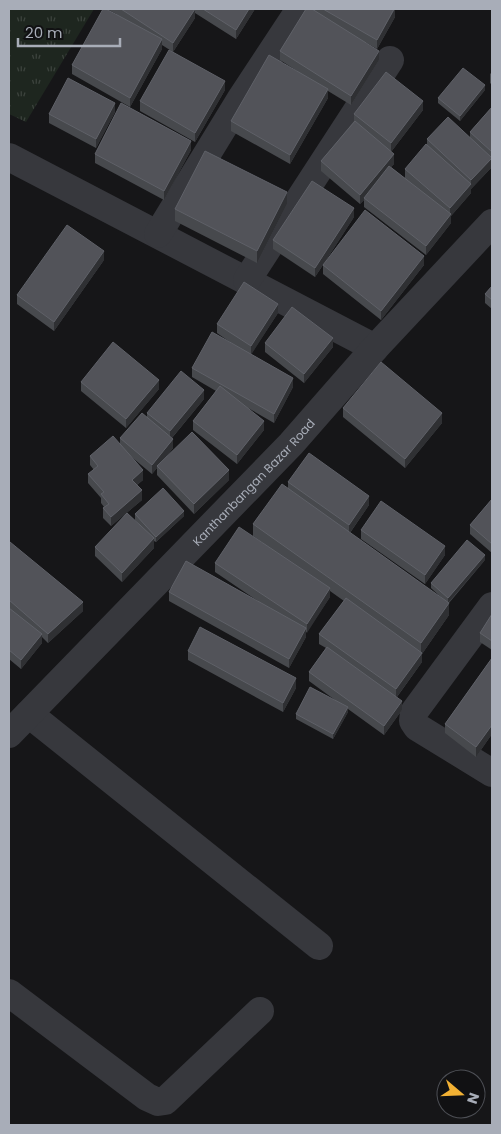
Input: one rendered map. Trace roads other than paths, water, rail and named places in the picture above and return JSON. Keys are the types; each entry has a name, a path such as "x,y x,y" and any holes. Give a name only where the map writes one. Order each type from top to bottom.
{"street":[{"path":"158,234 240,100 300,9"},
{"path":"247,280 390,60"},
{"path":"9,157 375,348"},
{"name":"Kanthanbangan Bazar Road","path":"9,734 291,444 375,348 492,223"},
{"path":"492,606 414,712 413,721 417,727 492,773"},
{"path":"29,714 319,946"},
{"path":"9,993 147,1097 158,1102 165,1101 260,1011"}]}
